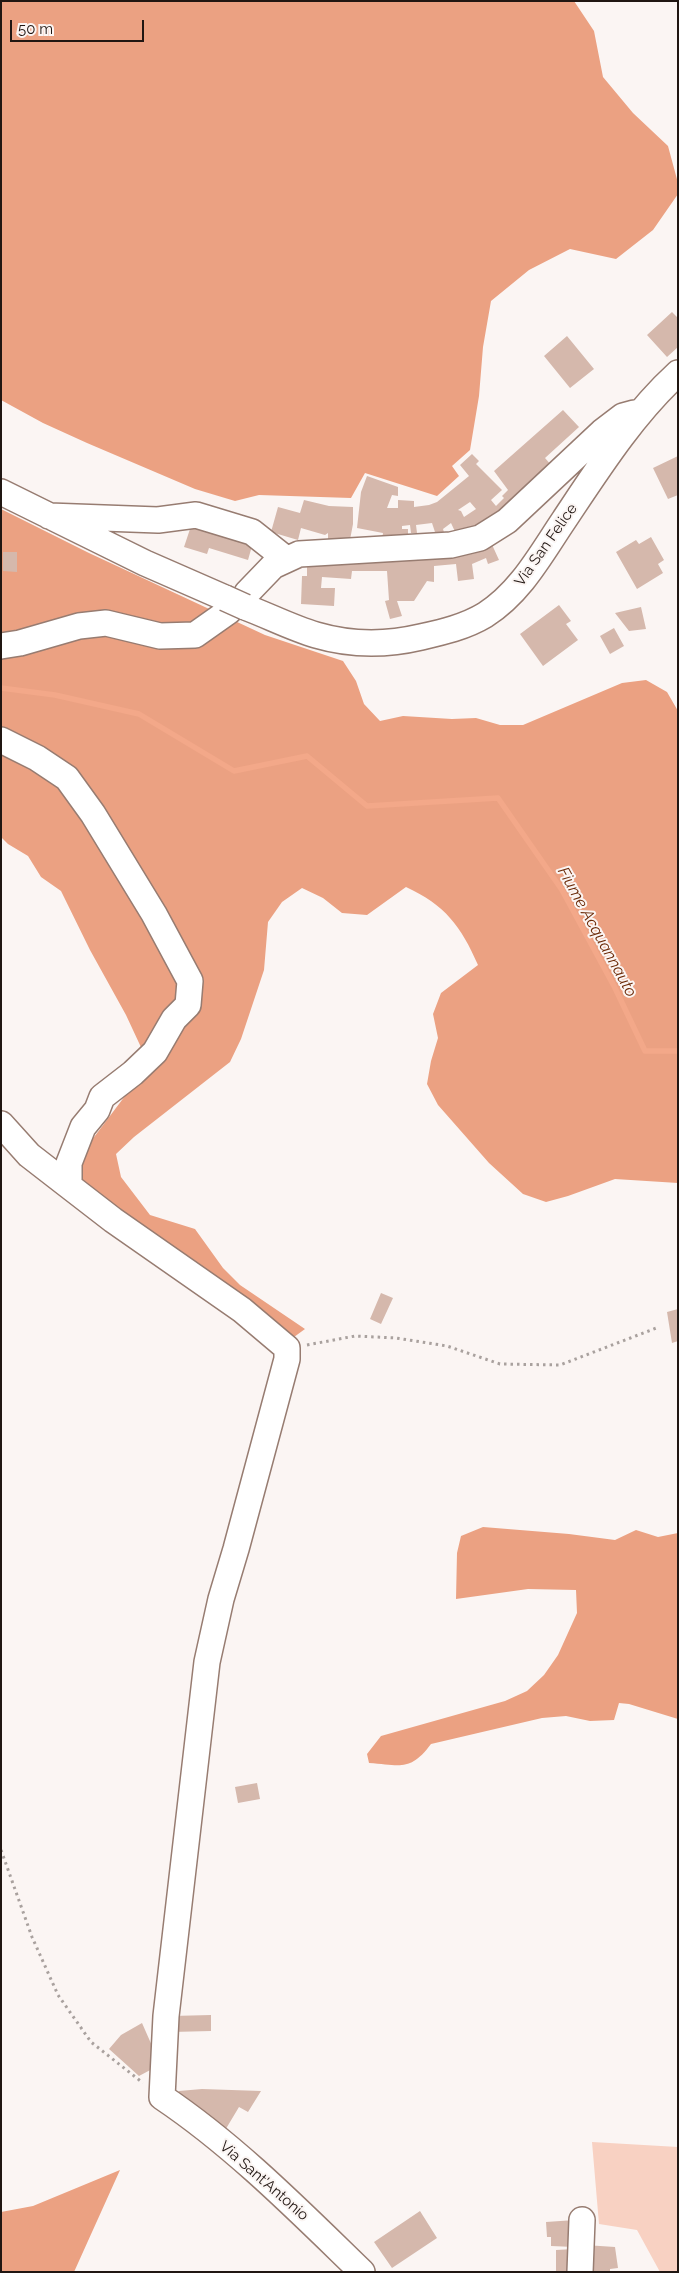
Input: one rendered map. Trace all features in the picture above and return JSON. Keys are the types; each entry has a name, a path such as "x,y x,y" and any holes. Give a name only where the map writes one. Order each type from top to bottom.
{"street":[{"name":"Via San Felice","path":"1,492 145,562 315,635 347,642 400,642 454,630 484,616 509,597 532,569 617,444 657,392 678,373"},
{"path":"1,646 28,641 79,626 106,623 160,636 195,635 237,602 273,566 299,554 451,545 480,538 508,521 602,432 624,416 644,410"},
{"path":"49,516 158,520 196,515 252,532 286,559"},
{"path":"1,740 37,758 67,778 94,814 154,914 190,982 188,1005 174,1019 155,1052 133,1073 102,1097 97,1110 82,1128 69,1163 69,1186"},
{"path":"1,1124 29,1154 69,1186 113,1220 242,1310 287,1348 287,1359 221,1599 208,1662 166,2016 162,2097"},
{"name":"Via Sant'Antonio","path":"162,2097 181,2110 278,2191 362,2272"},
{"path":"580,2272 582,2220"}],"path":[{"path":"287,1348 355,1336 372,1337 447,1346 500,1364 560,1365 659,1327"},
{"path":"1,1850 32,1937 58,1995 90,2042 162,2097"}],"shaded area":[{"path":"1,1 574,1 594,31 603,77 633,113 668,146 678,183 678,194 653,230 616,259 570,249 529,270 491,301 483,347 479,396 470,450 452,466 459,476 437,496 365,473 351,498 259,495 235,501 195,489 87,443 43,423 1,400"},
{"path":"1,509 89,553 265,635 343,661 356,681 364,704 380,721 403,716 452,719 476,718 500,725 523,725 622,683 646,680 667,692 678,711 678,1183 615,1179 546,1202 523,1194 489,1163 438,1105 427,1084 438,1038 433,1014 441,993 478,965 465,939 450,918 431,901 406,887 367,915 342,913 323,898 302,888 282,902 268,922 264,970 241,1039 230,1062 134,1137 116,1154 121,1177 150,1215 195,1229 223,1268 240,1285 305,1329 294,1337 79,1181 79,1157 125,1096 143,1082 146,1058 126,1015 90,950 61,891 41,877 28,856 8,844 1,837"},
{"path":"483,1527 615,1540 636,1530 658,1537 678,1533 678,1719 629,1704 619,1703 614,1720 590,1721 566,1716 542,1718 431,1744 417,1759 404,1765 369,1763 367,1754 381,1736 505,1701 527,1691 544,1675 558,1655 577,1613 576,1590 528,1589 456,1599 457,1553 461,1536"},
{"path":"592,2142 678,2147 678,2272 660,2272 637,2230 599,2224"},
{"path":"120,2170 74,2272 1,2272 1,2212 33,2206"}],"building":[{"path":"672,312 678,318 678,347 667,357 647,335"},
{"path":"567,336 594,369 570,388 544,356"},
{"path":"563,410 579,427 545,458 552,466 514,497 519,502 458,538 451,523 443,529 446,539 438,541 432,523 416,525 417,533 411,533 410,525 402,526 402,529 408,529 408,544 381,545 383,533 357,528 361,492 367,476 398,487 398,496 392,495 387,508 398,508 398,500 414,501 414,507 429,505 437,502 469,476 460,465 472,454 479,461 476,464 502,490 491,500 496,506 504,498 502,496 508,490 494,471","holes":["470,502 476,509 464,517 461,511 458,510"]},
{"path":"678,456 678,495 668,499 653,468"},
{"path":"304,500 329,506 353,507 353,524 349,545 328,546 328,533 325,535 301,528 298,540 271,532 278,507 300,513"},
{"path":"193,520 254,539 248,560 209,548 207,554 184,547"},
{"path":"651,537 664,560 658,564 663,573 637,589 616,552 636,540 639,544"},
{"path":"489,538 499,560 488,564 486,558 472,564 474,579 458,581 456,564 434,566 434,582 427,581 414,601 397,601 402,616 390,619 385,601 389,600 387,571 352,571 351,579 322,577 321,588 335,588 334,606 301,604 302,576 307,576 307,557"},
{"path":"3,552 17,552 17,572 3,571"},
{"path":"559,605 571,621 566,624 578,640 543,666 520,634"},
{"path":"641,607 646,629 629,631 615,613"},
{"path":"614,628 624,646 610,654 600,636"},
{"path":"381,1293 393,1298 381,1324 370,1319"},
{"path":"678,1309 678,1341 672,1343 667,1312"},
{"path":"257,1783 260,1799 238,1803 235,1787"},
{"path":"211,2015 211,2031 172,2032 172,2016"},
{"path":"142,2023 153,2048 154,2068 139,2076 109,2049 121,2035"},
{"path":"202,2089 261,2091 248,2112 239,2107 224,2132 175,2098 179,2091"},
{"path":"420,2211 437,2238 392,2268 374,2242"},
{"path":"575,2220 574,2247 551,2246 551,2237 547,2237 546,2222"},
{"path":"585,2245 615,2247 618,2268 610,2269 610,2272 585,2272"},
{"path":"574,2249 574,2272 556,2272 556,2250"}],"waterway":[{"name":"Fiume Acquannauto","path":"1,688 55,695 139,714 234,771 307,756 367,806 498,798 562,890 615,988 645,1051 678,1051"}]}
